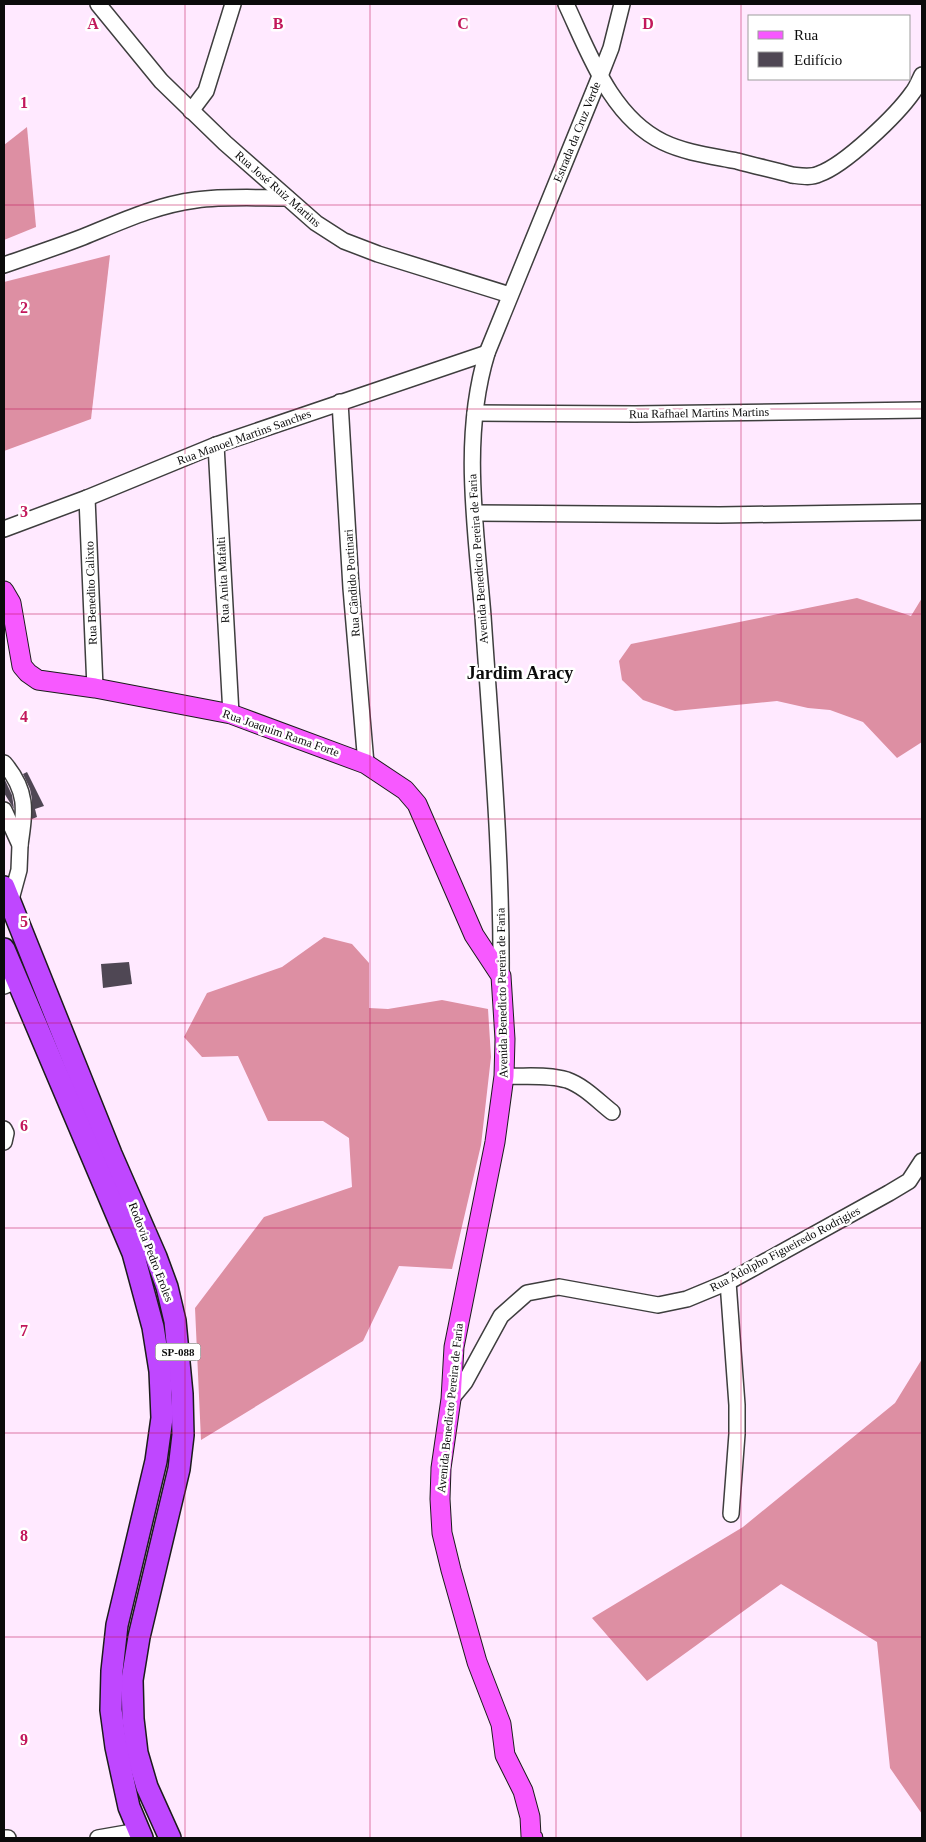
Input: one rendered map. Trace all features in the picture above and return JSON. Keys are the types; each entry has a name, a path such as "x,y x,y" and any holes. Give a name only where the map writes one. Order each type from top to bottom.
{"highway":[{"name":"Rodovia Pedro Eroles","path":"7,895 111,1154 156,1257 167,1287 176,1321 182,1394 183,1435 179,1469 138,1637 132,1680 133,1720 137,1753 147,1787 170,1838"},
{"name":"Rodovia Pedro Eroles","path":"4,949 11,983 133,1253 153,1327 160,1371 162,1418 156,1461 117,1625 112,1671 111,1710 116,1747 129,1807 140,1835"}],"main road":[{"name":"Rua Joaquim Rama Forte","path":"4,591 11,603 22,666 38,680 95,688 231,714 366,764 405,790 417,804 474,935 501,976"},
{"name":"Avenida Benedicto Pereira de Faria","path":"501,976 504,1076 495,1142 454,1347 451,1399 441,1468 440,1499 442,1533 451,1570 477,1662 501,1724 505,1755 523,1792 528,1808 532,1838"}],"street":[{"name":"Rua José Ruiz Martins","path":"98,4 161,81 191,111 316,224 344,242 510,295"},
{"path":"191,111 206,90 233,4"},
{"path":"566,4 600,76 628,116 640,128 662,142 687,151 805,176 817,176 828,171 860,146 895,114 914,92 922,75"},
{"name":"Estrada da Cruz Verde","path":"526,257 611,48 622,4"},
{"path":"4,265 136,215 163,207 203,200 287,198"},
{"name":"Avenida Benedicto Pereira de Faria","path":"501,976 502,924 498,847 472,467 475,413 481,373 487,353 526,257"},
{"name":"Rua Manoel Martins Sanches","path":"4,529 87,498 216,445 487,353"},
{"name":"Rua Cândido Portinari","path":"340,402 351,588 366,764"},
{"name":"Rua Rafhael Martins Martins","path":"475,413 635,414 922,410"},
{"name":"Rua Anita Mafalti","path":"216,445 231,714"},
{"name":"Rua Benedito Calixto","path":"87,498 95,688"},
{"path":"475,513 720,515 922,512"},
{"path":"4,763 20,788 24,812 19,870 7,895"},
{"path":"4,810 20,845"},
{"path":"504,1076 556,1077 569,1081 583,1089 612,1112"},
{"path":"4,1129 6,1133 4,1142"},
{"name":"Rua Adolpho Figueiredo Rodrigies","path":"451,1399 465,1382 501,1316 527,1293 559,1287 658,1305 686,1299 728,1282 916,1182 922,1161"},
{"path":"728,1282 737,1434 731,1514"},
{"path":"98,1838 140,1835"}],"shaded area":[{"path":"27,127 36,227 4,240 4,145"},
{"path":"110,255 91,419 4,451 4,282"},
{"path":"857,598 911,616 922,598 922,742 897,758 863,722 830,710 808,708 777,701 675,711 643,700 622,680 619,661 631,644"},
{"path":"324,937 352,944 369,963 369,1008 388,1009 442,1000 488,1009 491,1057 481,1145 452,1269 399,1266 363,1341 201,1440 195,1308 264,1217 352,1187 349,1138 323,1121 268,1121 238,1056 202,1057 184,1037 207,993 282,967"},
{"path":"922,1359 922,1814 890,1768 877,1642 781,1584 647,1681 592,1618 743,1527 895,1403"}],"building":[{"path":"27,772 44,806 35,809 37,817 32,819 30,789 23,774"},
{"path":"4,778 12,795 14,809 4,793"},
{"path":"129,962 132,984 103,988 101,964"}],"district":[{"name":"Jardim Aracy","path":"520,673"}]}
